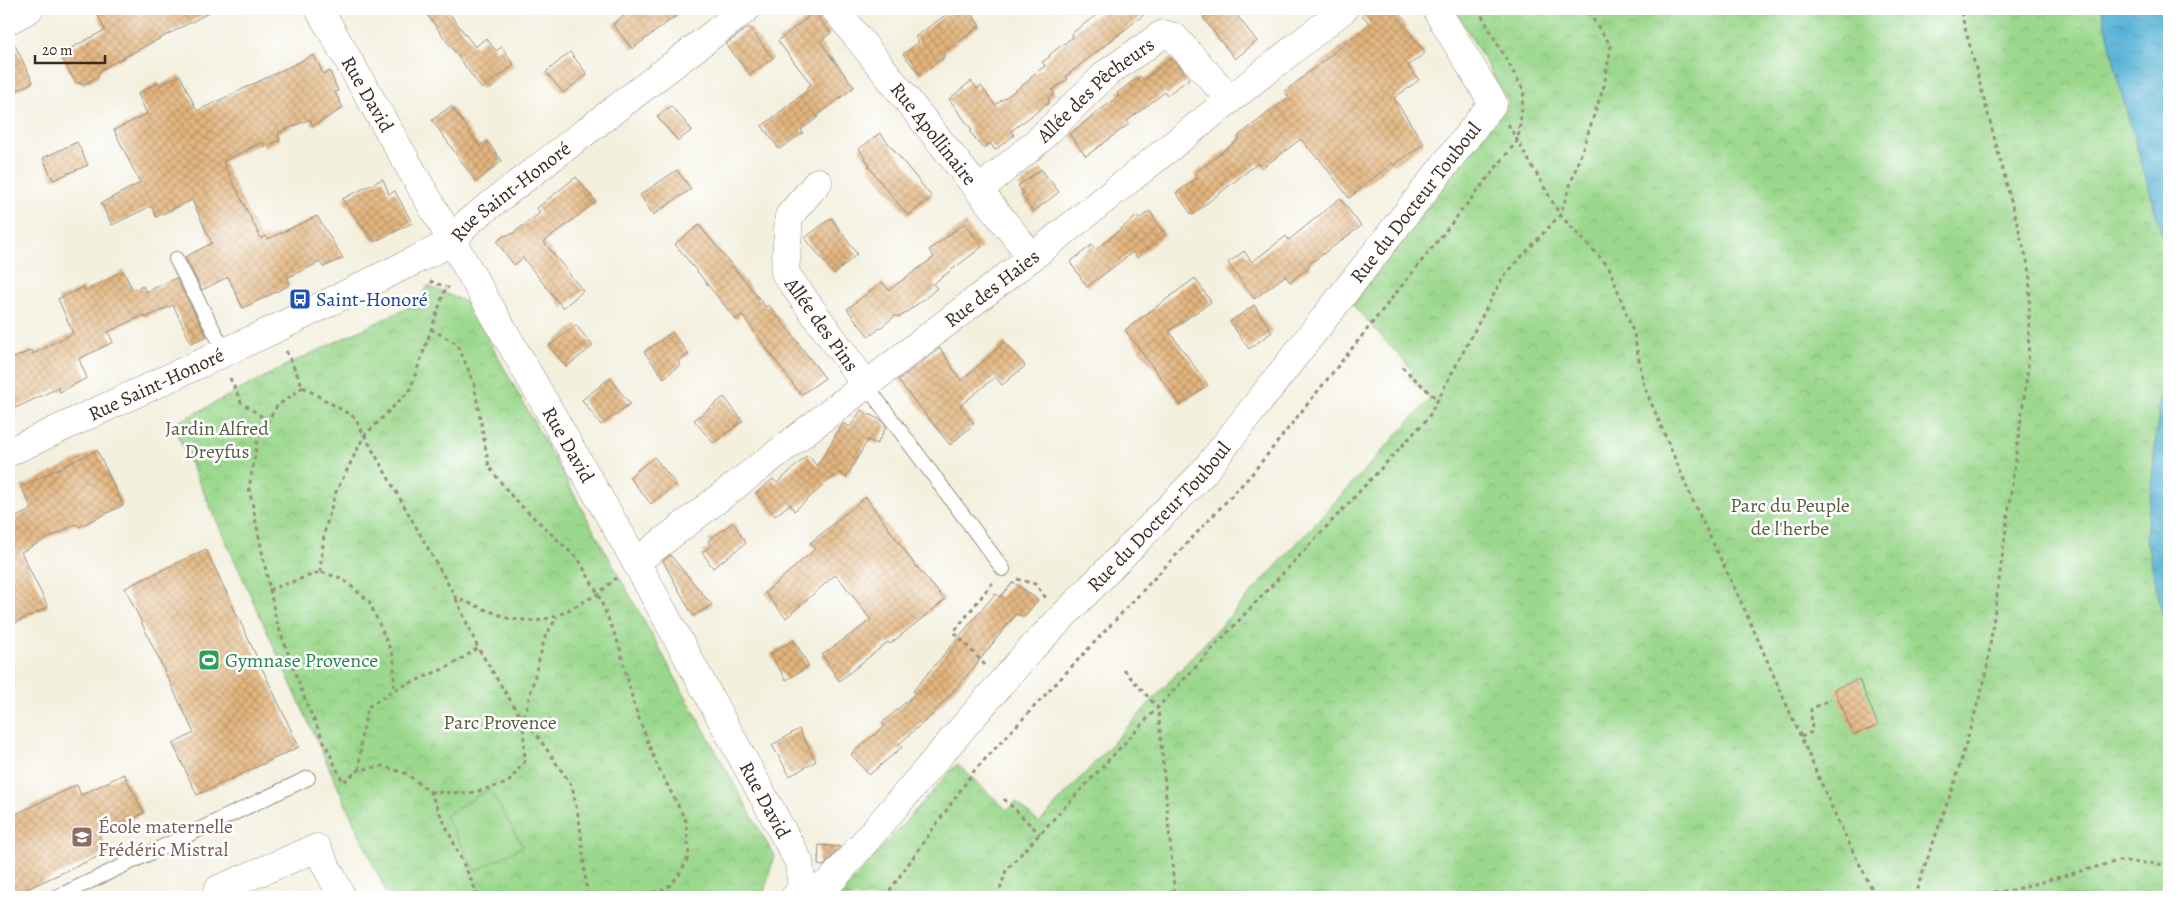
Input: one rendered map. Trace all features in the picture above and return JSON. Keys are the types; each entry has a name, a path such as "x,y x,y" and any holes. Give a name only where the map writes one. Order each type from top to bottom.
{"street":[{"path":"9,20 29,9"},
{"name":"Rue David","path":"319,9 636,562 799,862 798,893"},
{"name":"Rue Saint-Honoré","path":"9,452 275,329 452,242 468,222 746,9"},
{"name":"Rue Apollinaire","path":"835,9 1032,257"},
{"name":"Rue des Haies","path":"636,562 1032,257 1344,9"},
{"path":"1436,9 1493,103"},
{"name":"Allée des Pêcheurs","path":"979,190 1037,142 1107,73 1163,34 1174,37 1230,100"},
{"name":"Rue du Docteur Touboul","path":"798,893 823,888 831,881 1028,652 1203,473 1493,103"},
{"name":"Allée des Pins","path":"818,182 789,216 785,273 866,385"},
{"path":"215,897 219,889 317,848 342,897"}],"lane":[{"path":"176,259 222,353"},
{"path":"866,385 1003,570"},
{"path":"57,897 308,778"}],"path":[{"path":"998,897 1006,870 1428,418 1503,277 1560,215 1604,86 1611,46 1586,9"},
{"path":"1960,9 2030,272 2028,368 1986,675 1956,781 1914,896 1949,897 2012,890 2118,861 2169,865"},
{"path":"1493,103 1518,140 1560,215 1609,267 1634,334 1644,386 1692,499 1743,606 1838,821 1876,897"},
{"path":"320,572 324,534 335,494 364,436 410,390 446,287 482,294"},
{"path":"275,329 303,387 354,417 456,598 478,648 523,721 534,731 572,786 580,825 587,894"},
{"path":"431,329 457,344 466,364 474,384 489,467 514,498 580,560 598,594 619,645 634,706 655,761 686,822 689,856 679,875 666,889 639,896 561,894 553,897"},
{"path":"222,353 241,402 268,421"},
{"path":"1402,367 1438,400"},
{"path":"303,387 277,406 258,437 249,488 276,620 307,705 343,782 359,770 382,766 407,774 430,792 480,897"},
{"path":"456,598 510,619 536,621 557,616 598,594 636,562"},
{"path":"1002,684 954,632 1003,570 1012,578 1035,584 1063,617"},
{"path":"269,590 320,572 341,578 369,601 394,658 394,690"},
{"path":"430,792 470,794 508,782 525,761 523,721 536,665 545,637 557,616"},
{"path":"359,770 361,739 368,707 394,690 450,666 478,648"},
{"path":"1124,670 1158,708 1174,897"},
{"path":"1801,737 1812,732 1811,709 1831,699"},
{"path":"1004,799 1040,834"}],"green space":[{"name":"Parc du Peuple de l'herbe","path":"1455,9 2169,9 2169,897 838,897 957,764 1007,810 1016,802 1039,823 1430,399 1408,377 1413,371 1352,304 1509,103"},
{"name":"Parc Provence","path":"428,286 468,303 774,856 764,893 756,897 388,897 173,425 289,364 418,303"},
{"path":"489,789 523,846 476,871 445,816"}],"water":[{"path":"2102,9 2169,9 2169,258 2121,92"},
{"path":"2169,307 2169,644 2146,539"}],"building":[{"path":"95,9 216,9 100,70 98,77 84,84 75,82 60,54 105,30"},
{"path":"423,9 446,9 475,47 486,38 496,51 502,47 514,65 482,89"},
{"path":"633,9 685,9 632,49 613,24"},
{"path":"954,9 968,9 980,26 943,53 945,56 920,75 903,54 919,42 915,37"},
{"path":"1104,9 1151,9 1066,76 1068,79 1052,90 1055,94 1048,99 1050,102 1011,131 1014,135 995,150 990,143 983,148 970,132 972,130 949,99 971,81 977,89 981,86 995,105 1031,79 1030,77 1045,66 1042,62 1050,57 1049,55 1073,37 1071,34"},
{"path":"1215,9 1232,9 1257,41 1235,59 1203,18"},
{"path":"1359,9 1392,9 1425,53 1408,66 1419,80 1394,98 1424,144 1394,165 1392,163 1349,198 1318,157 1301,139 1262,168 1258,163 1192,215 1176,193 1197,178 1194,174 1239,139 1238,136 1289,97 1284,92 1370,24"},
{"path":"814,12 831,33 820,42 854,87 801,130 803,133 779,149 762,126 808,90 806,88 811,84 778,41"},
{"path":"749,27 773,58 750,75 726,44"},
{"path":"9,36 33,82 9,95"},
{"path":"570,52 587,74 563,93 546,72"},
{"path":"314,55 323,74 330,71 338,91 335,92 343,108 313,126 310,119 278,133 280,140 265,147 262,142 223,162 261,239 266,236 268,239 317,216 343,258 323,267 320,262 287,278 290,285 243,308 228,277 202,290 185,257 212,243 192,200 156,217 151,206 112,225 101,203 140,183 114,130 147,114 138,94 158,82 160,85 180,75 197,111"},
{"path":"1172,58 1189,79 1167,95 1165,92 1127,121 1129,124 1086,156 1069,134 1119,96 1117,93 1140,76 1143,80"},
{"path":"451,106 480,146 487,141 502,161 476,182 432,120"},
{"path":"671,106 692,130 678,141 657,117"},
{"path":"880,133 932,197 908,216 868,166 870,165 859,149"},
{"path":"77,142 88,165 53,180 43,158"},
{"path":"1041,169 1059,192 1033,212 1021,195 1024,193 1018,186"},
{"path":"677,170 691,189 653,215 640,195"},
{"path":"576,177 596,202 544,242 583,291 563,308 523,258 514,265 497,242 503,236 512,234 540,213 537,208"},
{"path":"383,179 389,194 395,191 412,223 374,242 342,199"},
{"path":"1340,198 1361,226 1308,265 1310,267 1290,282 1285,276 1254,299 1228,263 1244,251 1252,262 1286,236 1289,240"},
{"path":"1150,211 1165,235 1137,258 1133,252 1087,287 1070,262 1092,245 1095,250 1137,216 1139,219"},
{"path":"831,218 857,254 834,274 805,238"},
{"path":"965,223 982,247 933,284 937,288 927,297 900,317 895,316 869,337 847,309 882,282 889,290 934,257 929,250"},
{"path":"699,225 766,307 769,305 825,378 801,395 742,315 736,320 675,244"},
{"path":"123,271 133,290 143,286 146,292 176,278 207,336 191,343 173,305 145,318 144,315 108,332 113,342 79,359 87,378 60,392 58,388 9,411 9,360 32,350 33,354 73,333 58,299 84,287 85,291"},
{"path":"1195,278 1211,302 1169,331 1208,385 1181,405 1125,330"},
{"path":"1254,305 1272,332 1249,349 1230,322"},
{"path":"576,325 593,346 566,367 549,346"},
{"path":"672,332 689,354 678,362 680,365 664,378 644,352"},
{"path":"1004,342 1025,366 1002,385 995,377 960,406 974,424 950,445 898,380 940,348 961,381"},
{"path":"610,378 630,404 601,425 582,400"},
{"path":"724,397 743,421 713,443 694,420"},
{"path":"861,410 882,421 886,427 877,444 868,440 846,477 839,472 794,511 790,504 775,516 756,493 773,479 777,483 808,455 817,466 843,423 850,427"},
{"path":"97,450 123,505 79,527 76,524 21,552 48,607 9,626 9,521 32,509 21,487"},
{"path":"654,457 676,484 651,504 629,477"},
{"path":"866,497 912,561 945,600 890,644 888,642 839,681 822,655 871,620 843,583 835,575 786,618 765,593 815,549 810,543"},
{"path":"733,522 746,543 713,568 702,552 711,546 708,541"},
{"name":"Gymnase Provence","path":"206,549 299,747 197,795 173,744 194,733 125,588"},
{"path":"670,555 712,605 693,616 663,561"},
{"path":"1013,582 1038,600 1024,617 1016,614 975,666 933,714 899,744 902,747 869,775 851,754 885,726 882,723 916,693 913,691 995,594 1000,597"},
{"path":"794,640 809,666 786,680 770,654"},
{"path":"1859,679 1878,725 1854,735 1834,689"},
{"path":"799,729 816,761 790,776 772,745"},
{"path":"124,774 144,813 99,835 108,852 9,897 9,817 77,785 81,795"},
{"path":"819,845 840,847 824,866 818,865"}],"place":[{"name":"Saint-Honoré","path":"300,299"},
{"name":"Gymnase Provence","path":"209,660"},
{"name":"École maternelle Frédéric Mistral","path":"82,837"}],"park label":[{"name":"Jardin Alfred Dreyfus","path":"217,440"}]}
